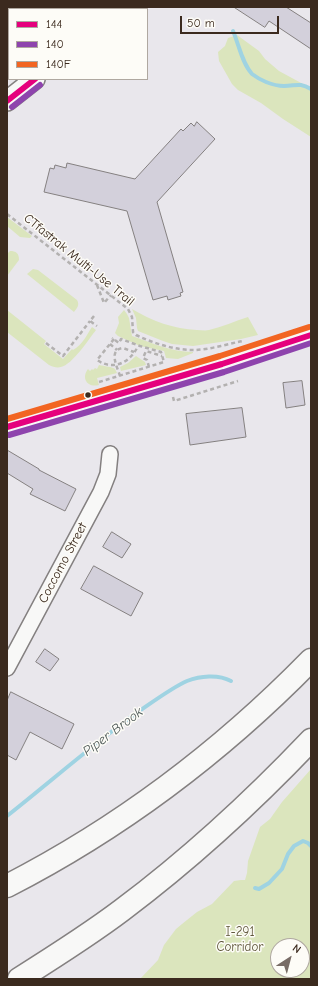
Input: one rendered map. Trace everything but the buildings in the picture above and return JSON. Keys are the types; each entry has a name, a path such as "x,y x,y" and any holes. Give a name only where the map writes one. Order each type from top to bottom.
{"highway":[{"path":"7,886 94,836 140,806 175,780 232,734 273,698 311,660"},
{"path":"19,979 87,935 121,911 161,879 211,838 280,773 311,740"}],"main road":[{"path":"7,101 34,80"}],"street":[{"path":"7,427 222,364 311,335"},
{"name":"Coccomo Street","path":"7,668 101,492 108,474 110,454"}],"path":[{"name":"CTfastrak Multi-Use Trail","path":"7,214 128,309 131,313 134,332 140,336 161,344 193,350 250,340"},
{"path":"96,284 104,303 110,295"},
{"path":"46,343 63,356 94,316"},
{"path":"90,321 97,326"},
{"path":"99,382 164,362 161,352 138,346 121,339 119,343 113,339 97,360 107,365 125,362 138,346"},
{"path":"110,344 117,350"},
{"path":"117,350 123,348 134,352"},
{"path":"117,350 115,356 120,376"},
{"path":"149,367 147,360 143,358 146,351 162,357"},
{"path":"173,397 174,401 238,381"}],"green space":[{"path":"237,35 259,51 265,59 279,71 311,88 311,137 261,103 238,90 232,84 219,61 218,52 225,46 228,38"},
{"path":"7,217 32,236 30,238 20,237 7,226"},
{"path":"10,251 17,253 19,260 7,276 7,254"},
{"path":"33,269 38,270 77,300 78,305 74,312 27,274"},
{"path":"132,309 163,324 197,330 209,330 248,317 258,335 193,346 172,344 138,331 136,318"},
{"path":"7,310 46,341 44,344 63,359 72,349 73,350 76,348 82,342 92,327 96,330 70,362 61,367 55,367 49,365 7,332"},
{"path":"124,310 129,318 132,336 170,349 193,353 178,359 166,358 164,351 140,346 118,336 115,333 119,323 118,317"},
{"path":"136,356 145,362 146,365 121,371 120,367 128,363"},
{"path":"99,365 114,368 117,373 97,378 99,385 95,386 88,384 85,379 86,372 88,369 90,371 95,368 97,369"},
{"name":"I-291 Corridor","path":"311,769 311,979 140,979 158,960 164,945 176,929 197,912 212,904 234,881 245,880 248,861 260,827 270,819 282,802"}],"waterway":[{"path":"233,31 243,59 252,74 268,83 275,85 300,85 311,89"},
{"name":"Piper Brook","path":"7,816 119,726 174,688 187,681 203,677 220,677 231,681"},
{"path":"255,888 259,889 269,883 282,869 288,854 294,846 303,841 311,846"}],"transit line":[{"name":"144","path":"7,101 34,80"},
{"name":"140","path":"12,107 40,85"},
{"name":"140F","path":"7,419 220,356 309,327"},
{"name":"144","path":"7,427 222,364 311,335"},
{"name":"140","path":"9,435 224,372 311,343"}]}
